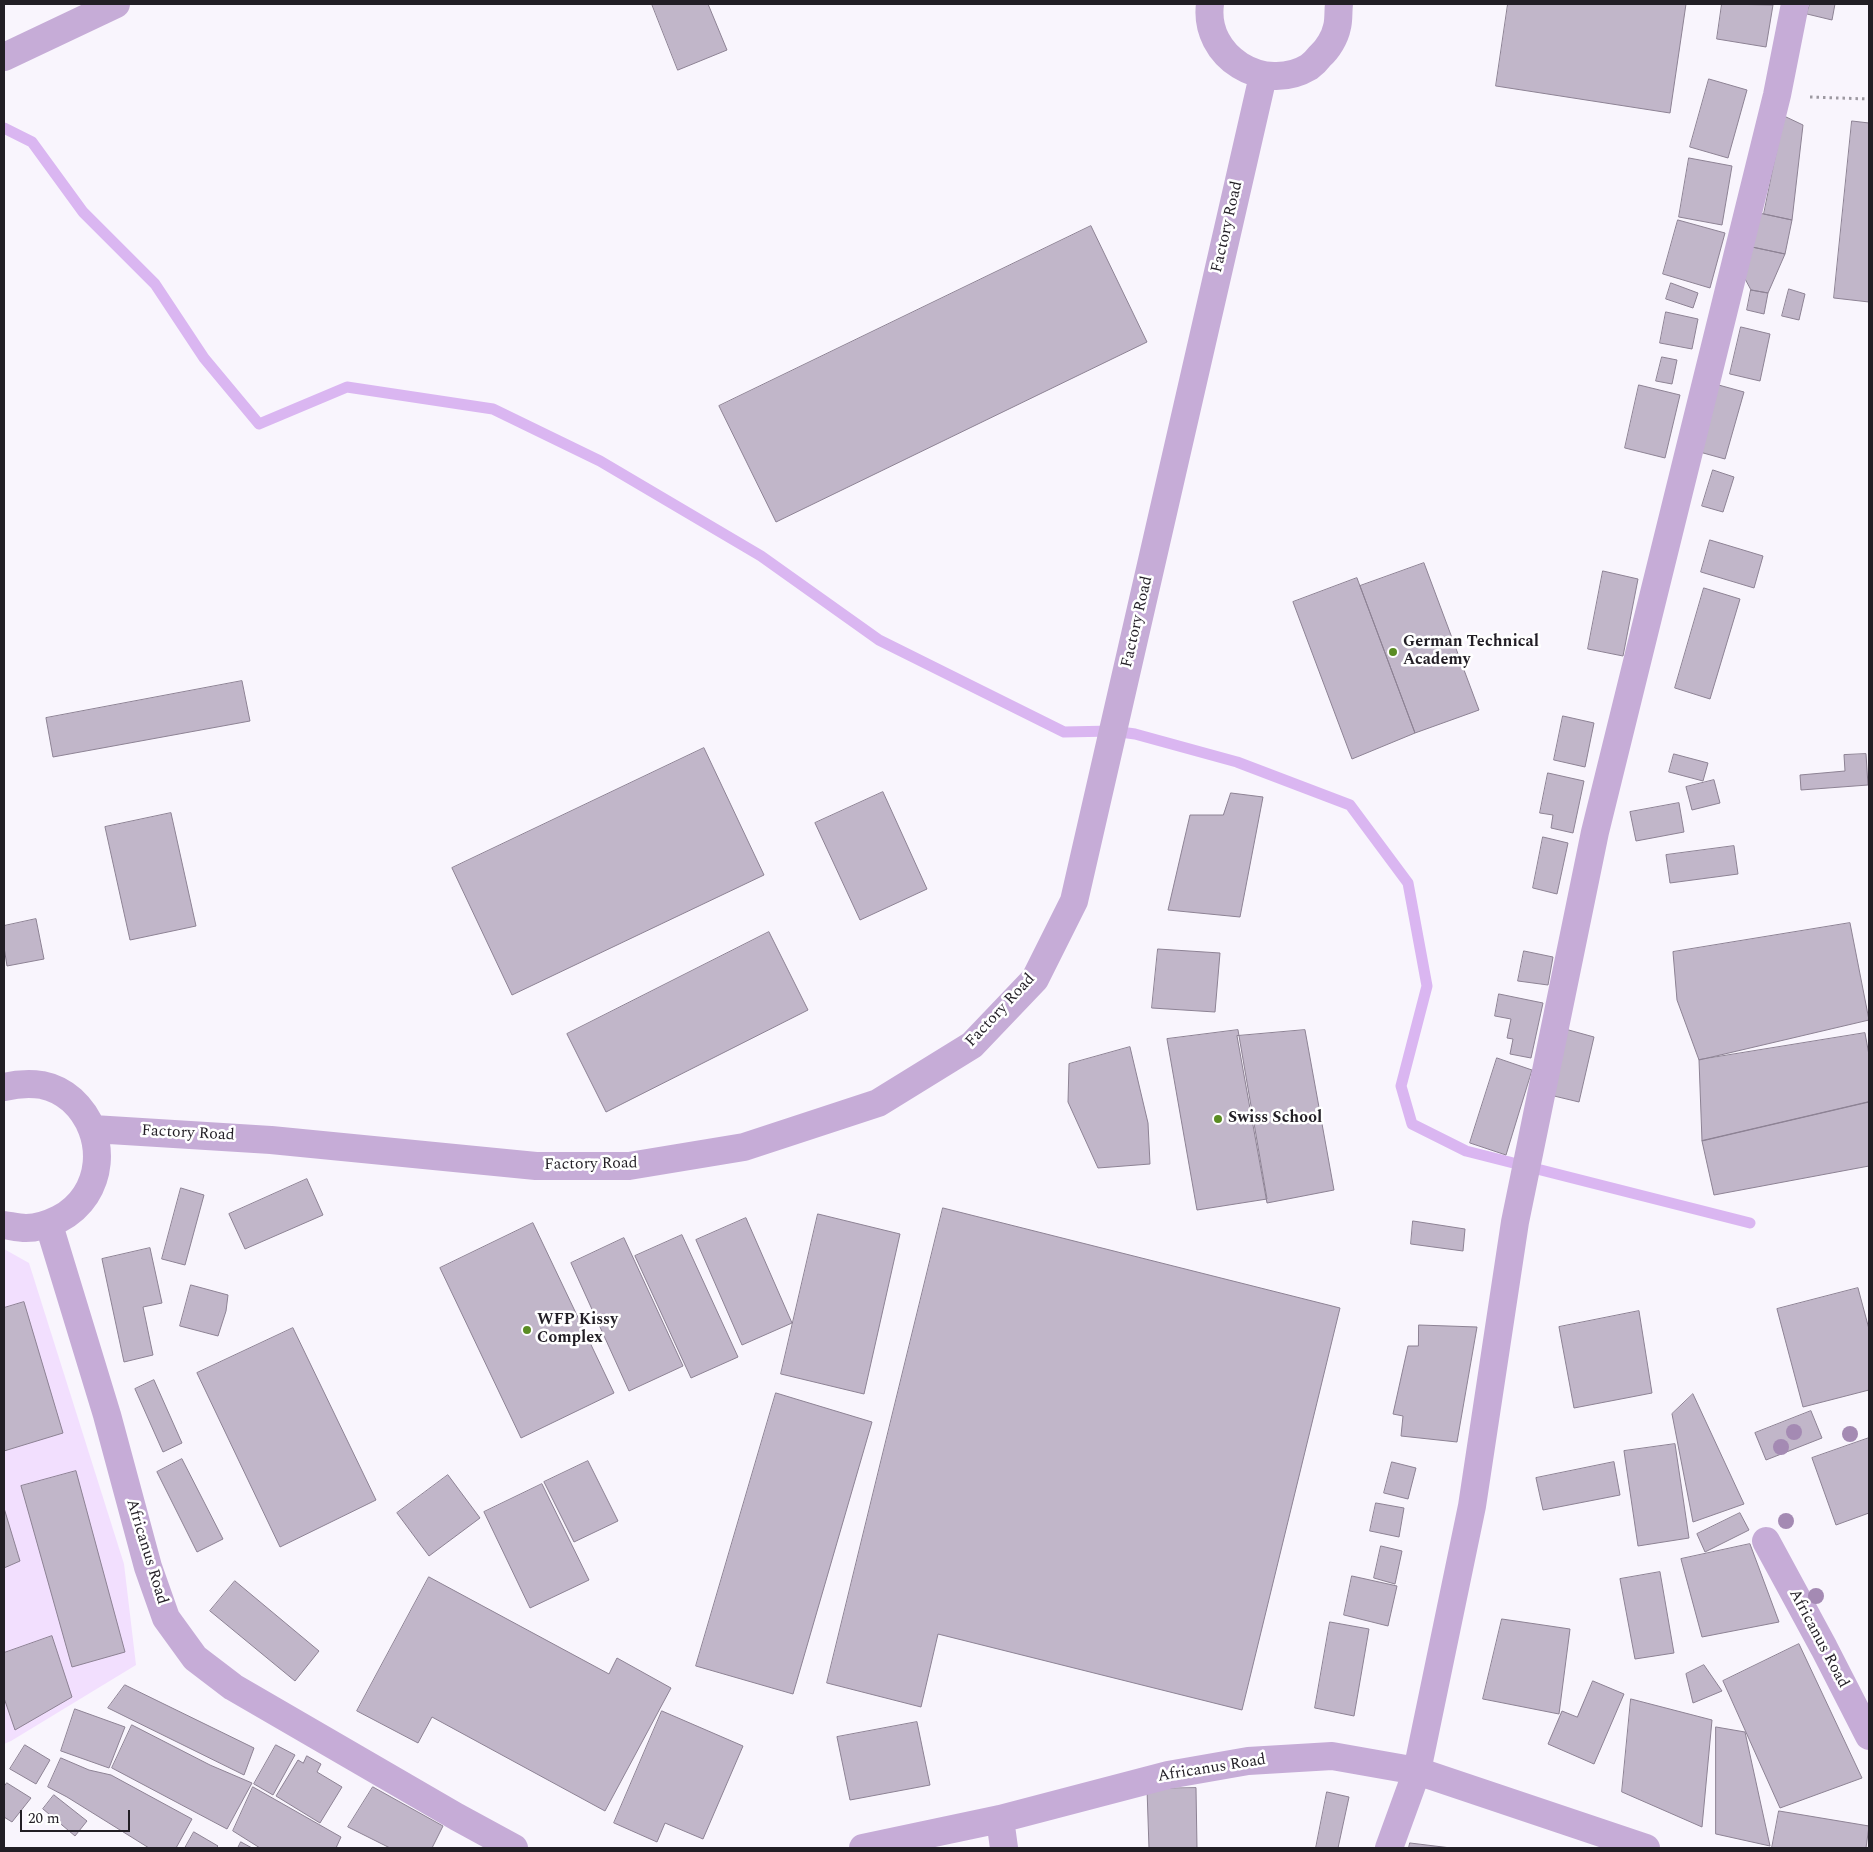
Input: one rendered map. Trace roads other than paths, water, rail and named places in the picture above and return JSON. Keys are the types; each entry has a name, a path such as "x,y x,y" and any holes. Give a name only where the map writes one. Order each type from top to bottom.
{"street":[{"path":"4,57 116,4"},
{"path":"1210,4 1211,26 1218,44 1230,59 1245,69 1263,76 1287,76 1310,67 1327,50 1337,28 1339,4"},
{"path":"1390,1848 1417,1771 1472,1506 1515,1222 1596,832 1777,95 1795,4"},
{"name":"Factory Road","path":"93,1129 271,1140 536,1166 630,1166 744,1147 878,1103 972,1045 1035,979 1074,901 1263,76"},
{"path":"4,1087 21,1083 43,1085 64,1094 81,1109 93,1129 98,1152 95,1175 86,1197 70,1214 49,1225 26,1228 4,1225"},
{"name":"Africanus Road","path":"49,1225 107,1415 148,1567 166,1618 196,1658 233,1687 448,1812 514,1848"},
{"name":"Africanus Road","path":"1766,1542 1824,1648 1869,1736"},
{"name":"Africanus Road","path":"863,1848 1000,1818 1168,1775 1248,1761 1332,1756 1417,1771 1646,1848"},
{"path":"1000,1818 1004,1848"}],"waterway":[{"path":"4,128 32,142 83,212 155,284 204,358 259,424 347,387 493,409 600,461 761,556 879,640 1064,732 1113,731 1135,734 1237,762 1350,805 1408,883 1427,986 1401,1086 1412,1124 1466,1151 1750,1223"}],"place":[{"name":"German Technical Academy","path":"1393,652"},
{"name":"Swiss School","path":"1218,1119"},
{"name":"WFP Kissy Complex","path":"527,1330"}]}
